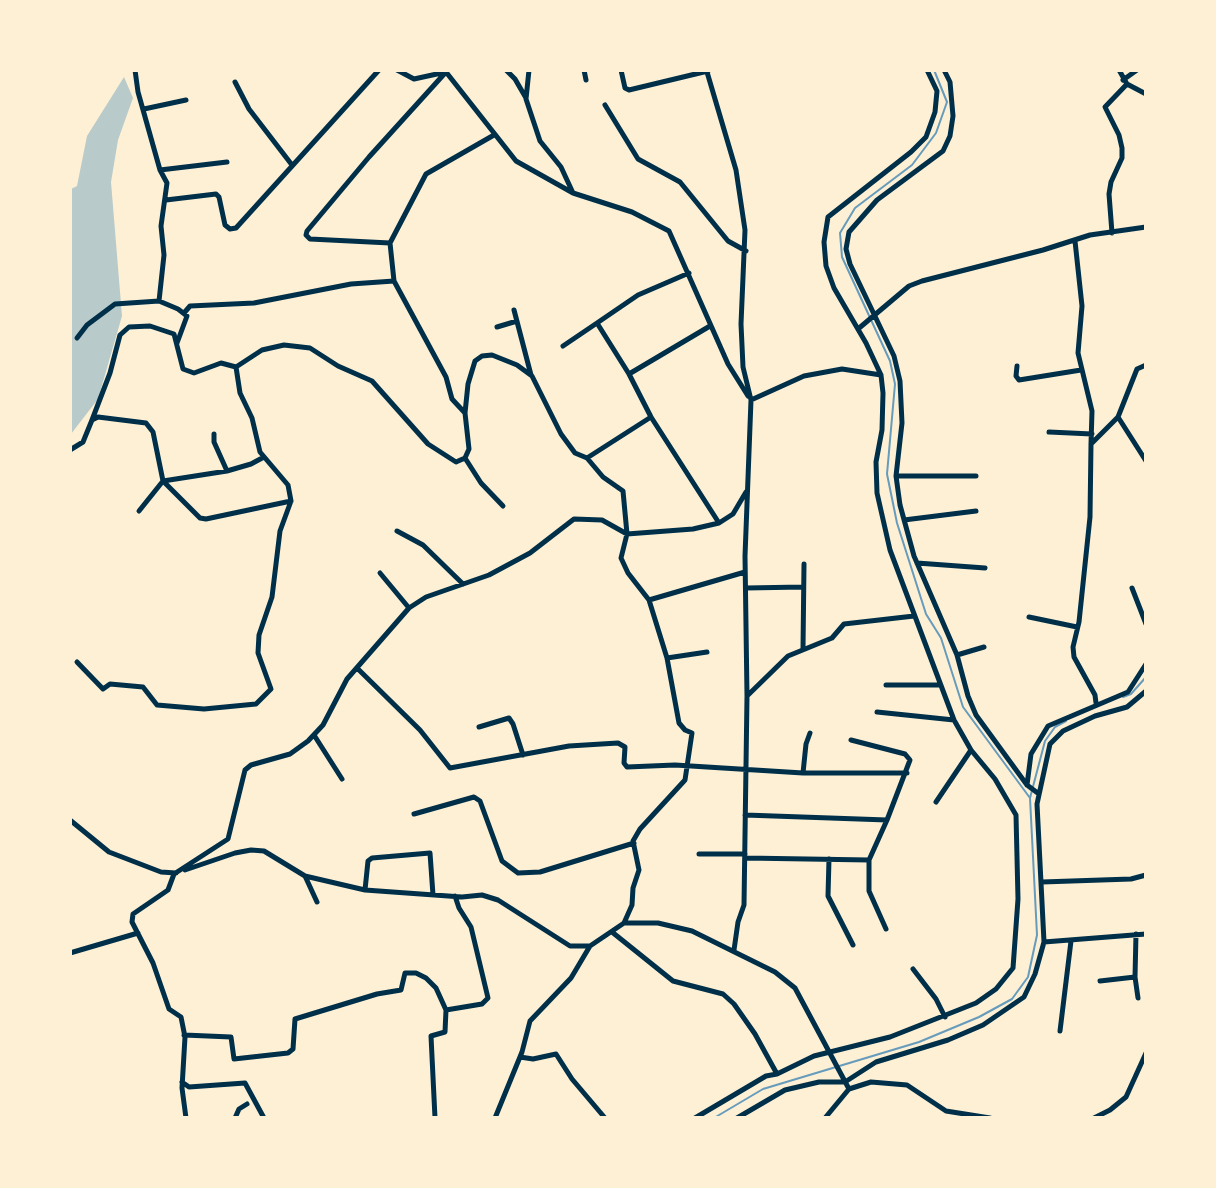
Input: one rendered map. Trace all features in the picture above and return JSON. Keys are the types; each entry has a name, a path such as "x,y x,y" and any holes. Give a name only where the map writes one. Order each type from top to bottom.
{"street":[{"path":"135,70 138,92 160,170 167,183 161,226 164,255 159,301"},
{"path":"166,200 216,194 219,197 225,225 230,229 237,228 379,70"},
{"path":"397,70 414,79 446,71"},
{"path":"506,70 515,79 526,99 540,141 561,167 573,193"},
{"path":"526,99 529,70"},
{"path":"584,70 586,80"},
{"path":"621,70 625,88 629,90 709,71 736,170 746,251 741,324 743,367 751,400 746,492 747,696 744,905 738,922 734,950"},
{"path":"695,1118 765,1076 777,1074 831,1051 860,1046 945,1017 976,1003 996,989 1013,968 1016,953 1016,815 996,779 971,750 954,720 940,685 935,663 914,616 890,550 878,493 876,462 882,429 884,393 881,375 861,327 834,288 826,266 824,242 828,217 911,152 926,137 936,112 937,91 927,70"},
{"path":"944,70 950,82 953,116 950,136 943,151 907,180 887,190 849,232 846,249 850,264 894,356 900,381 902,423 896,476 904,520 918,563 957,655 976,715 1027,785 1039,794"},
{"path":"1119,70 1125,82 1146,94"},
{"path":"1112,233 1109,194 1111,182 1122,158 1122,148 1117,129 1105,107 1137,70"},
{"path":"446,71 516,161 573,193 632,212 669,231 728,364 751,400"},
{"path":"390,243 309,239 307,231 446,71"},
{"path":"235,82 249,109 292,165"},
{"path":"144,109 186,100"},
{"path":"605,105 638,159 680,182 728,241 746,251"},
{"path":"465,413 452,399 446,377 394,281 390,243 426,174 494,135"},
{"path":"160,170 228,162"},
{"path":"861,327 909,286 922,281 1075,241 1090,235 1146,227"},
{"path":"1075,241 1082,306 1078,353 1092,411 1092,434 1090,517 1074,638 1074,657 1095,694 1096,703"},
{"path":"563,346 638,295 689,273"},
{"path":"184,313 190,306 254,303 351,284 394,281"},
{"path":"77,338 87,325 115,304 159,301 187,316 177,343"},
{"path":"495,1118 520,1057 531,1022 571,978 590,946 624,923 632,905 633,888 639,870 633,843 640,829 686,780 692,733 685,730 679,723 667,658 649,600 628,573 621,558 627,534 623,491 603,477 587,458 576,453 561,434 532,376 514,310"},
{"path":"497,327 517,321"},
{"path":"597,323 629,374 651,417 719,523"},
{"path":"70,450 87,437 123,331 129,327 150,326 174,334 183,369 194,373 221,363 236,367 262,350 273,347 298,345 310,348 338,366 372,381 428,444 451,461 465,458"},
{"path":"629,374 710,326"},
{"path":"465,458 469,449 465,413 471,371 475,361 482,356 502,358 532,376"},
{"path":"1091,444 1118,417 1137,369 1146,365"},
{"path":"1017,366 1016,376 1019,380 1081,370"},
{"path":"77,662 103,689 110,684 143,687 157,705 204,709 256,704 271,689 258,653 259,635 272,597 280,531 291,501 288,485 264,458 258,446 252,418 241,399 236,367"},
{"path":"751,400 804,376 842,369 881,375"},
{"path":"92,420 98,417 146,423 151,426 163,481 203,519 291,501"},
{"path":"587,458 651,417"},
{"path":"1118,417 1146,461"},
{"path":"1048,432 1092,434"},
{"path":"214,434 214,442 227,471"},
{"path":"139,511 163,481 227,471 264,458"},
{"path":"465,458 481,483 503,507"},
{"path":"896,476 976,476"},
{"path":"186,1118 182,1082 184,1035 181,1017 169,1009 153,963 132,922 133,914 168,890 174,874 228,839 245,770 251,765 290,754 314,735 323,725 341,687 409,608 426,597 489,574 530,553 574,519 602,520 627,534 693,529 719,523 732,514 746,492"},
{"path":"904,520 976,511"},
{"path":"397,531 423,545 463,584"},
{"path":"918,563 985,568"},
{"path":"803,649 804,564"},
{"path":"649,600 746,572"},
{"path":"380,573 409,608"},
{"path":"746,588 803,587"},
{"path":"1132,588 1146,624"},
{"path":"747,696 774,668 803,649 832,638 844,624 914,616"},
{"path":"1029,617 1077,627"},
{"path":"957,655 984,647"},
{"path":"667,658 707,652"},
{"path":"1027,785 1031,754 1048,726 1096,703 1128,692 1146,664"},
{"path":"358,669 420,730 450,768 568,746 618,742 625,747 624,763 627,767 687,767 746,772 907,773"},
{"path":"886,685 940,685"},
{"path":"737,1118 785,1090 819,1082 845,1082 876,1062 948,1040 983,1024 1018,1002 1032,981 1044,942 1039,794 1050,744 1056,737 1095,716 1127,707 1146,691"},
{"path":"877,712 954,720"},
{"path":"479,727 509,718 523,755"},
{"path":"803,773 806,744 810,733"},
{"path":"314,735 342,779"},
{"path":"851,740 905,754 910,760 907,773 869,860 869,891 886,929"},
{"path":"936,802 971,750"},
{"path":"414,814 474,797 480,801 502,861 518,873 540,872 633,843"},
{"path":"745,815 887,820"},
{"path":"70,820 109,852 161,872 174,874 251,850 264,851 305,876 365,890 482,896 498,900 570,946 590,946"},
{"path":"365,890 368,861 372,858 430,852 433,895"},
{"path":"699,854 869,860"},
{"path":"829,859 828,896 853,945"},
{"path":"1042,882 1131,879 1146,875"},
{"path":"305,876 317,902"},
{"path":"446,1010 482,1004 488,998 471,927 459,908 455,896"},
{"path":"624,923 658,923 692,931 776,972 795,988 831,1051 849,1089"},
{"path":"612,932 673,981 723,994 734,1004 755,1035 777,1074"},
{"path":"70,953 138,933"},
{"path":"1136,934 1135,977 1138,998"},
{"path":"1044,942 1146,934"},
{"path":"1060,1031 1071,941"},
{"path":"913,969 936,999 945,1017"},
{"path":"184,1035 231,1037 234,1059 288,1053 293,1049 295,1019 377,994 401,990 405,973 416,973 426,978 436,988 446,1010 445,1032 431,1036 435,1118"},
{"path":"1100,981 1135,977"},
{"path":"1094,1118 1110,1110 1126,1097 1146,1053"},
{"path":"520,1057 533,1059 556,1054 572,1079 605,1118"},
{"path":"182,1082 189,1087 245,1083 264,1118"},
{"path":"825,1118 849,1089 871,1082 907,1085 946,1111 990,1118"},
{"path":"235,1118 239,1109 247,1104"}],"shaded area":[{"path":"124,77 133,98 118,140 111,182 122,316 98,399 71,434 71,189 77,186 87,136"}],"waterway":[{"path":"934,70 947,102 936,133 912,165 855,208 840,233 842,257 890,361 895,384 887,474 897,523 926,614 941,638 963,707 1030,798"},
{"path":"1123,697 1131,694 1146,677"},
{"path":"714,1118 763,1089 919,1042 979,1017 1012,999 1028,977 1037,935 1030,798 1045,741 1055,727 1066,721"}]}
